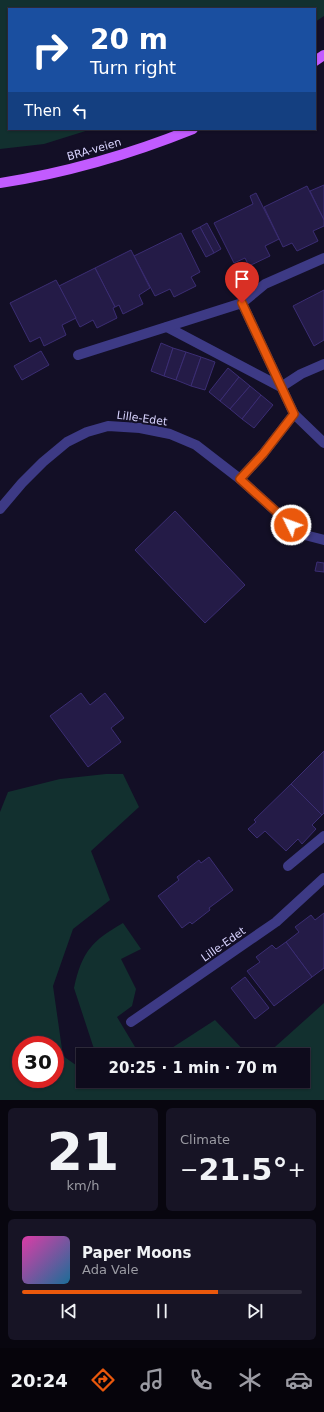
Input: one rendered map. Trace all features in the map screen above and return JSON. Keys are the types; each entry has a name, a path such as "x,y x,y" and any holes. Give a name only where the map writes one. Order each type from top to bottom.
{"main road":[{"name":"BRA-veien","path":"0,183 25,179 95,163 162,142 191,130"}],"street":[{"path":"78,355 242,303 265,284 324,258"},
{"path":"242,303 294,414 324,443"},
{"path":"167,327 281,387"},
{"path":"281,387 301,374 324,364"},
{"path":"240,479 263,454 294,414"},
{"name":"Lille-Edet","path":"0,509 22,483 43,462 67,442 87,432 108,426 140,428 170,434 196,445 240,479 301,534 324,540"},
{"path":"288,866 324,836"},
{"name":"Lille-Edet","path":"131,1022 276,922 324,878"}],"green space":[{"path":"0,0 324,0 324,16 316,21 316,8 8,8 8,130 89,130 44,144 0,149"},
{"path":"106,774 123,774 139,807 91,851 110,900 73,929 53,986 60,1036 12,1036 12,1088 64,1088 64,1057 76,1065 76,1088 310,1088 310,1048 274,1048 324,1003 324,1100 0,1100 0,812 8,792 60,779"},
{"path":"123,923 141,949 121,959 136,989 132,1006 117,1017 135,1047 133,1048 94,1048 74,988 81,965 90,948 112,929"},
{"path":"215,1020 241,1048 172,1048"}],"building":[{"path":"324,185 324,220 310,191"},
{"path":"307,186 324,220 324,226 313,231 318,241 297,251 292,243 283,247 264,207"},
{"path":"256,193 279,239 265,246 270,256 249,266 245,258 234,263 214,223 253,204 250,196"},
{"path":"207,223 221,249 214,253 200,227"},
{"path":"200,227 214,253 206,257 192,231"},
{"path":"181,233 200,272 191,277 196,286 174,297 170,289 155,296 134,256"},
{"path":"131,250 150,288 139,295 143,304 123,314 119,305 115,307 95,268"},
{"path":"95,268 115,307 113,308 117,318 97,328 93,320 80,327 59,286"},
{"path":"56,280 76,318 62,325 66,335 44,346 40,337 30,342 10,303"},
{"path":"324,290 324,340 314,346 293,306"},
{"path":"161,343 173,348 164,376 151,371"},
{"path":"173,348 186,352 176,380 164,376"},
{"path":"41,351 49,365 22,380 14,366"},
{"path":"186,352 201,357 191,386 176,380"},
{"path":"201,357 215,362 205,390 191,386"},
{"path":"228,368 239,377 220,401 209,392"},
{"path":"239,377 250,386 230,409 220,401"},
{"path":"250,386 261,395 242,419 230,409"},
{"path":"261,395 273,405 254,428 242,419"},
{"path":"175,511 245,585 205,623 135,550"},
{"path":"317,562 324,563 324,572 315,571"},
{"path":"81,693 90,705 105,693 124,718 111,728 121,742 88,767 50,716"},
{"path":"324,751 324,813 322,815 291,784"},
{"path":"291,784 322,815 312,825 316,829 302,844 298,839 286,851 265,831 257,838 248,829 256,822 254,820"},
{"path":"209,857 233,890 209,908 210,910 192,924 190,922 182,928 158,896 179,880 177,877 199,860 201,863"},
{"path":"324,913 324,968 312,977 286,942 299,932 295,927 311,915 315,920"},
{"path":"286,942 312,977 274,1006 247,971 260,962 256,957 272,945 276,949"},
{"path":"245,977 269,1008 255,1019 231,988"}],"route":[{"path":"242,303 294,414 263,454 240,479 291,525"}]}
